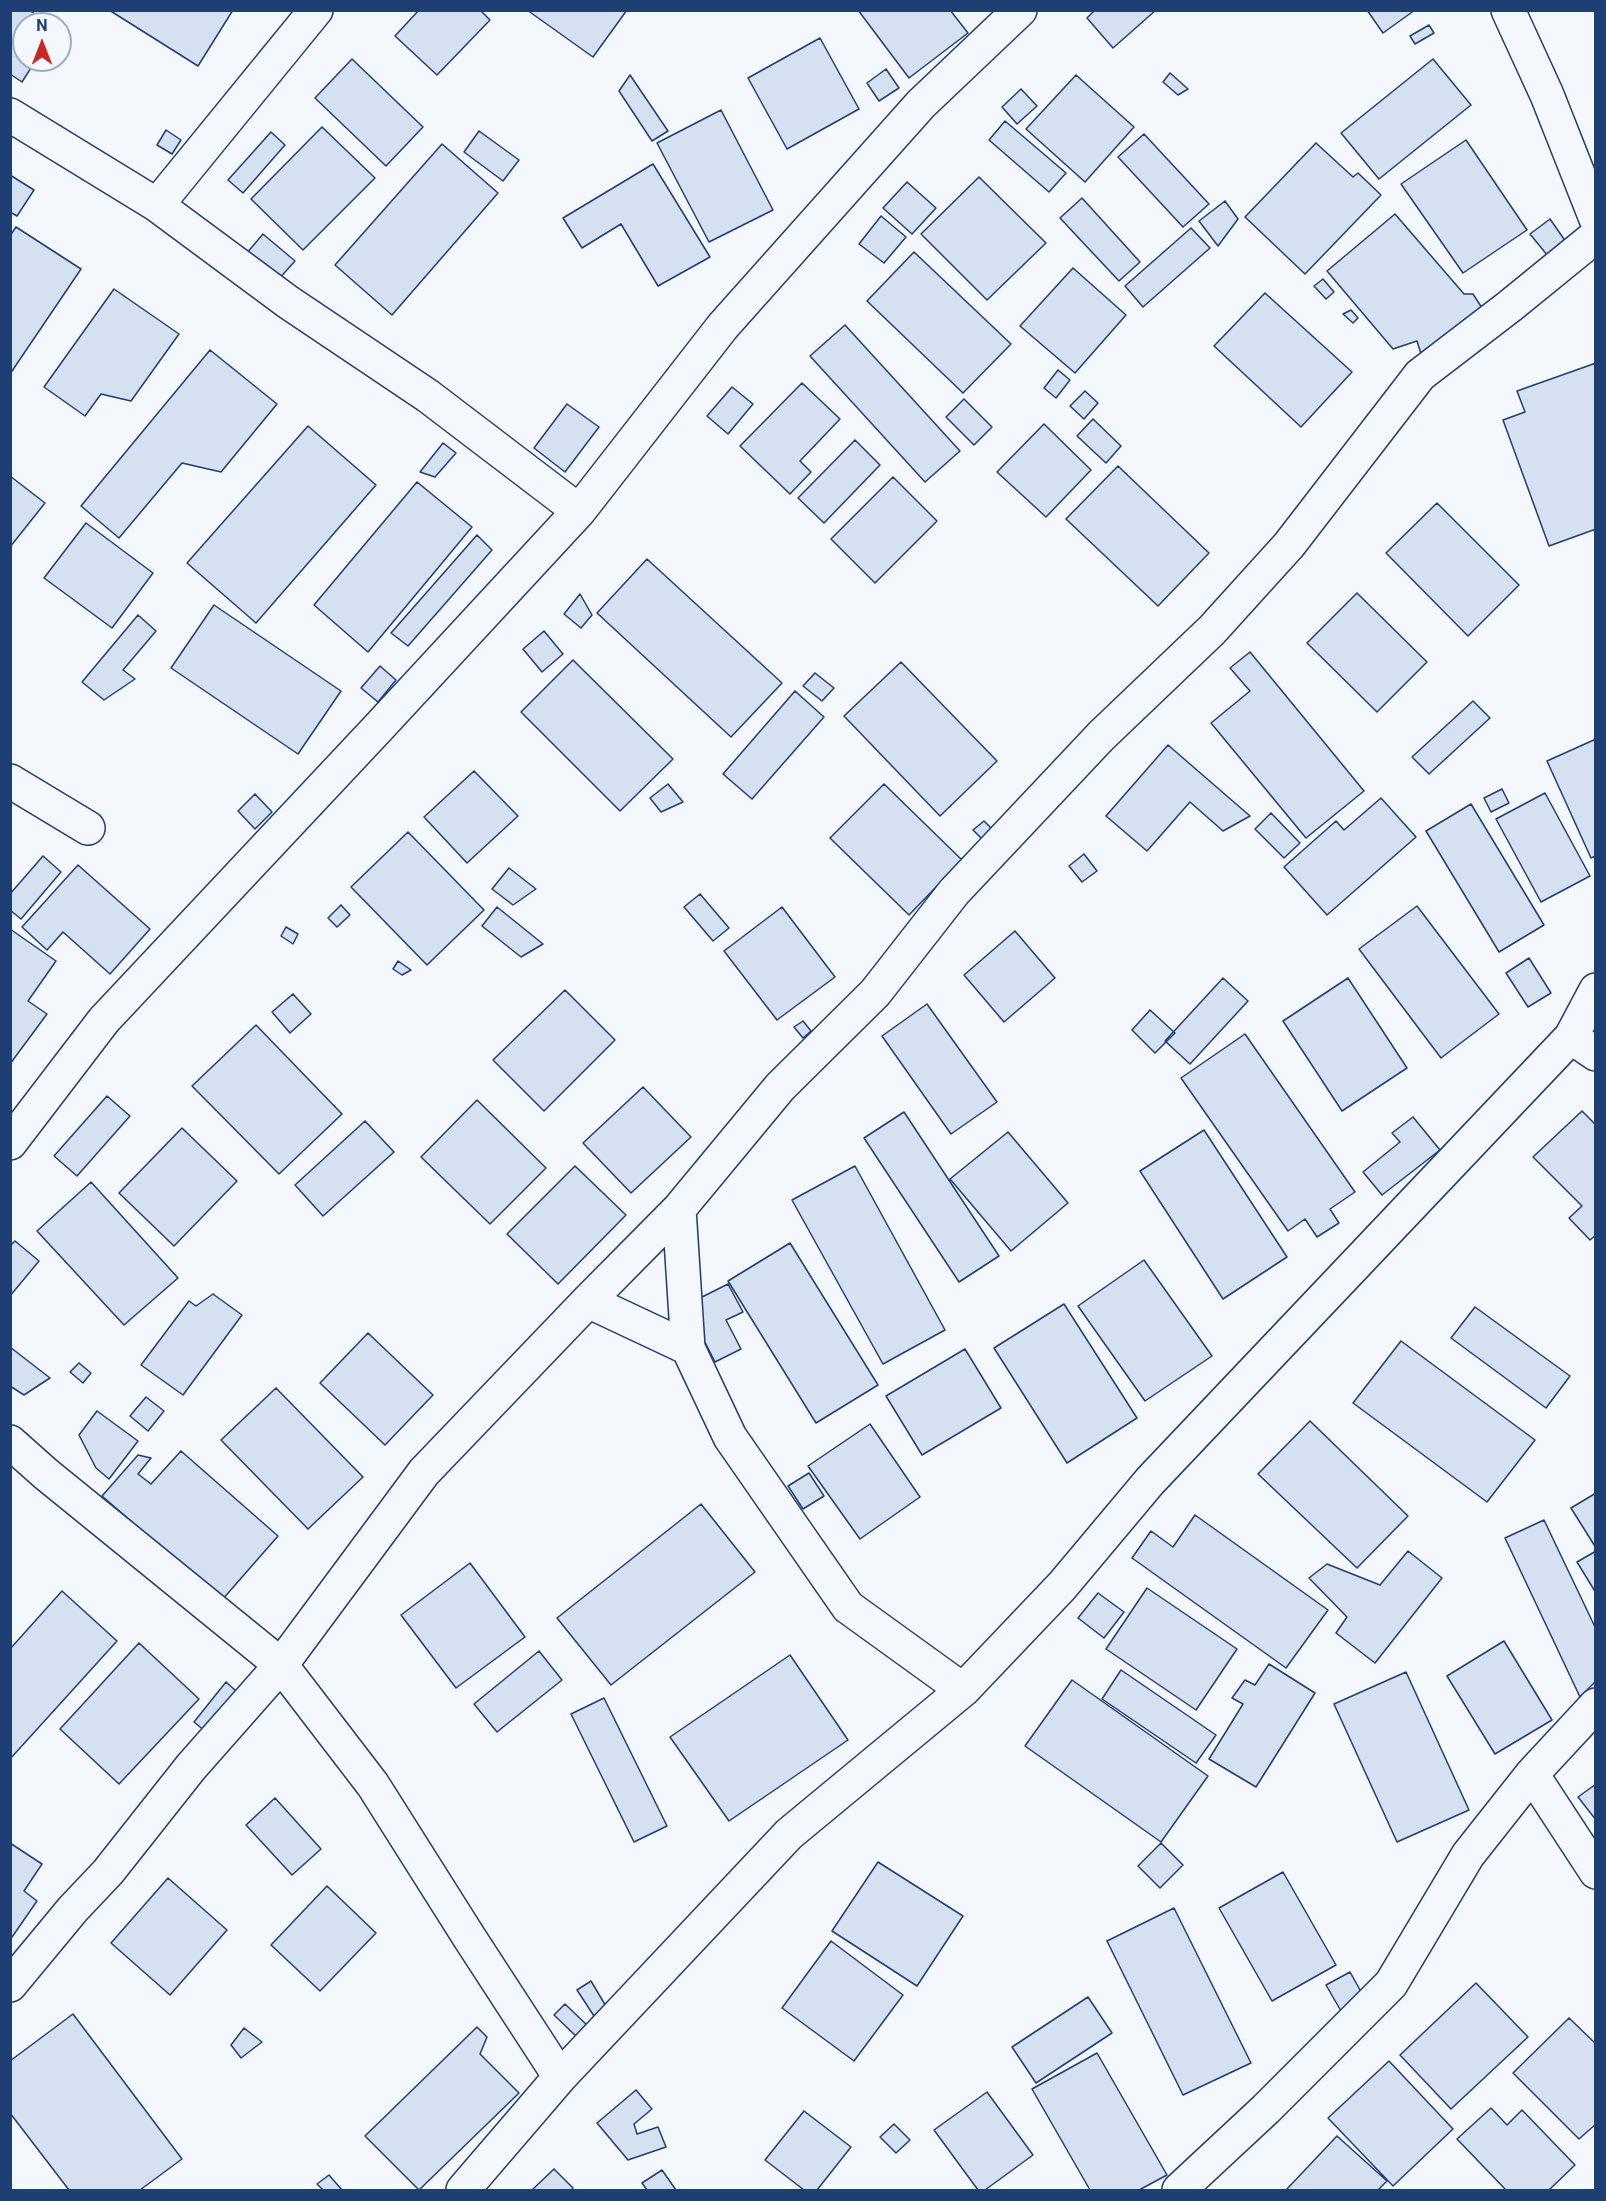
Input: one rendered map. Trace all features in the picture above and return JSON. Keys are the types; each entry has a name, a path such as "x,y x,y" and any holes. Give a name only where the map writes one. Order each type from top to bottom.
{"street":[{"path":"157,206 316,10"},
{"path":"10,1143 104,1020 379,728 579,511 723,326 921,104 1020,10"},
{"path":"1508,10 1547,95 1596,219"},
{"path":"10,115 157,206 288,302 428,396 579,511"},
{"path":"10,1985 73,1909 108,1872 191,1767 281,1665 424,1472 679,1209 780,1087 875,993 954,892 1101,736 1212,630 1290,544 1420,375 1596,236"},
{"path":"10,781 88,828"},
{"path":"463,2190 560,2077 789,1834 963,1690 1062,1586 1150,1481 1583,1046 1596,990"},
{"path":"679,1209 688,1348 730,1437 848,1606 963,1690"},
{"path":"588,1301 688,1348"},
{"path":"10,1442 46,1474 281,1665 373,1785 560,2077"},
{"path":"1187,2187 1391,1984 1468,1854 1532,1774 1596,1705"},
{"path":"1532,1774 1596,1872"}],"building":[{"path":"10,10 29,10 32,12 12,12 12,72 28,72 22,82 10,74"},
{"path":"109,10 233,10 198,66"},
{"path":"419,10 480,10 490,20 437,75 395,36"},
{"path":"527,10 627,10 593,57"},
{"path":"858,10 950,10 968,33 909,78"},
{"path":"1095,10 1156,10 1113,48 1087,18"},
{"path":"1367,10 1415,10 1383,33"},
{"path":"1429,25 1434,33 1415,44 1410,36"},
{"path":"820,38 859,109 787,149 748,78"},
{"path":"352,59 423,127 386,166 315,98"},
{"path":"1433,59 1471,105 1379,179 1341,133"},
{"path":"886,69 899,88 879,101 867,83"},
{"path":"1170,73 1188,89 1178,95 1163,82"},
{"path":"630,75 668,131 652,141 619,91"},
{"path":"1076,75 1134,127 1085,182 1026,129"},
{"path":"1021,89 1037,106 1017,124 1002,107"},
{"path":"721,110 773,210 709,242 657,143"},
{"path":"1005,121 1066,173 1049,192 989,140"},
{"path":"322,127 375,178 303,250 251,199"},
{"path":"166,130 181,140 172,154 157,145"},
{"path":"479,131 519,160 503,181 464,152"},
{"path":"271,132 285,145 243,193 228,180"},
{"path":"1144,134 1209,204 1183,227 1118,157"},
{"path":"1466,140 1527,230 1463,273 1401,184"},
{"path":"1316,143 1353,177 1358,173 1381,195 1305,274 1245,217"},
{"path":"442,144 498,193 392,315 335,265"},
{"path":"653,164 710,257 658,286 621,224 582,248 563,218"},
{"path":"10,175 34,190 17,216 10,212"},
{"path":"979,177 1046,243 987,300 921,234"},
{"path":"907,182 936,208 912,234 883,208"},
{"path":"1082,198 1140,262 1119,281 1060,218"},
{"path":"1225,201 1238,219 1218,246 1199,221"},
{"path":"1395,214 1464,294 1473,294 1486,314 1422,357 1417,341 1393,349 1327,271"},
{"path":"881,216 906,237 884,263 859,244"},
{"path":"1550,219 1566,242 1548,256 1530,234"},
{"path":"16,227 81,269 10,374 10,236"},
{"path":"1191,228 1210,248 1143,307 1125,286"},
{"path":"263,234 295,261 277,281 246,254"},
{"path":"914,252 1011,344 963,393 867,301"},
{"path":"1073,268 1126,315 1075,373 1020,326"},
{"path":"1323,279 1334,292 1326,299 1314,286"},
{"path":"114,289 179,334 131,401 101,394 85,416 44,387"},
{"path":"1265,293 1352,372 1301,427 1214,346"},
{"path":"1351,310 1358,318 1353,323 1343,314"},
{"path":"845,325 960,451 925,482 810,356"},
{"path":"210,350 277,404 221,472 182,463 119,538 81,506"},
{"path":"1596,363 1596,529 1549,546 1503,420 1525,412 1517,391"},
{"path":"1058,370 1070,380 1056,398 1044,388"},
{"path":"802,383 840,419 800,461 811,472 790,494 740,446"},
{"path":"732,387 753,404 728,434 707,416"},
{"path":"1085,391 1098,403 1084,419 1070,406"},
{"path":"964,399 992,427 974,445 946,417"},
{"path":"567,404 599,427 565,472 534,448"},
{"path":"1093,419 1121,446 1106,463 1077,436"},
{"path":"1044,424 1091,470 1046,517 997,472"},
{"path":"308,426 376,485 256,623 187,563"},
{"path":"855,440 880,465 824,523 798,498"},
{"path":"443,443 456,453 435,477 420,472"},
{"path":"1118,466 1209,553 1158,606 1066,519"},
{"path":"10,476 45,503 10,547"},
{"path":"893,477 937,521 875,583 831,539"},
{"path":"417,482 472,527 368,652 314,605"},
{"path":"1437,503 1519,585 1468,636 1386,553"},
{"path":"86,523 153,573 112,628 44,578"},
{"path":"477,535 492,550 408,646 391,633"},
{"path":"647,559 782,683 731,737 597,613"},
{"path":"1357,593 1427,662 1377,712 1307,643"},
{"path":"580,594 592,615 581,628 564,614"},
{"path":"214,605 341,691 298,754 171,668"},
{"path":"138,615 156,631 123,670 135,679 104,700 82,682"},
{"path":"544,631 563,654 542,672 523,649"},
{"path":"1250,652 1364,791 1306,838 1211,723 1250,691 1230,668"},
{"path":"573,660 673,759 620,811 521,712"},
{"path":"901,662 997,761 940,816 844,716"},
{"path":"380,666 396,680 378,702 361,688"},
{"path":"815,673 834,688 822,701 803,686"},
{"path":"795,691 824,717 752,799 723,774"},
{"path":"1473,701 1490,718 1429,774 1412,757"},
{"path":"1596,739 1596,856 1591,858 1547,761"},
{"path":"1168,745 1250,816 1223,831 1190,802 1147,851 1106,816"},
{"path":"474,771 518,816 467,863 424,817"},
{"path":"668,784 683,802 661,812 650,798"},
{"path":"884,784 962,860 909,915 830,838"},
{"path":"1502,789 1509,803 1491,812 1484,798"},
{"path":"1545,793 1590,876 1541,902 1496,819"},
{"path":"255,794 272,812 255,829 238,811"},
{"path":"1381,798 1416,837 1327,915 1284,867 1336,821 1344,830"},
{"path":"1471,804 1544,925 1499,952 1426,831"},
{"path":"1271,813 1300,843 1284,858 1255,829"},
{"path":"984,821 995,832 985,842 973,830"},
{"path":"408,832 484,910 427,965 351,887"},
{"path":"1084,854 1097,871 1082,882 1069,866"},
{"path":"43,856 61,872 21,919 10,910 10,894"},
{"path":"78,865 150,929 110,974 63,932 47,950 22,927"},
{"path":"509,868 536,889 513,905 492,889"},
{"path":"700,894 729,928 713,941 684,907"},
{"path":"341,905 350,915 337,927 328,918"},
{"path":"1417,906 1499,1014 1441,1058 1359,949"},
{"path":"497,907 543,944 521,957 482,926"},
{"path":"782,907 835,977 777,1020 724,951"},
{"path":"286,927 298,934 293,944 281,936"},
{"path":"10,929 56,961 28,1001 47,1014 10,1064"},
{"path":"1015,931 1055,978 1004,1022 964,975"},
{"path":"1529,958 1551,993 1528,1007 1506,973"},
{"path":"398,961 411,970 402,975 393,969"},
{"path":"1223,978 1248,1001 1190,1064 1165,1041"},
{"path":"1348,978 1407,1068 1342,1111 1283,1021"},
{"path":"565,990 615,1040 544,1111 493,1060"},
{"path":"293,994 311,1014 290,1033 272,1012"},
{"path":"927,1004 997,1102 951,1134 882,1036"},
{"path":"1150,1010 1175,1033 1155,1053 1132,1030"},
{"path":"803,1021 811,1031 803,1038 794,1027"},
{"path":"256,1025 342,1114 279,1174 192,1086"},
{"path":"1245,1034 1355,1192 1330,1209 1339,1223 1317,1237 1305,1219 1288,1231 1181,1078"},
{"path":"643,1087 691,1137 631,1193 583,1143"},
{"path":"107,1096 130,1116 77,1176 54,1156"},
{"path":"477,1100 546,1168 490,1224 421,1157"},
{"path":"1582,1111 1596,1125 1596,1235 1590,1240 1569,1218 1582,1206 1533,1157"},
{"path":"904,1112 999,1256 959,1282 864,1138"},
{"path":"1413,1117 1440,1150 1382,1195 1363,1172 1400,1142 1392,1133"},
{"path":"365,1121 394,1152 323,1216 295,1185"},
{"path":"182,1128 237,1181 174,1246 119,1193"},
{"path":"1204,1130 1287,1257 1223,1299 1140,1171"},
{"path":"1008,1132 1068,1203 1011,1251 950,1179"},
{"path":"575,1166 626,1215 558,1284 507,1234"},
{"path":"855,1166 945,1330 883,1364 792,1200"},
{"path":"91,1182 178,1278 124,1325 37,1231"},
{"path":"15,1241 39,1261 10,1296 10,1246"},
{"path":"790,1243 878,1385 816,1423 728,1281"},
{"path":"1144,1260 1212,1356 1145,1401 1078,1306"},
{"path":"728,1284 743,1312 726,1320 741,1349 715,1362 686,1305"},
{"path":"213,1294 242,1315 183,1395 141,1365 189,1301 196,1306"},
{"path":"1064,1304 1137,1418 1067,1463 994,1348"},
{"path":"1475,1307 1570,1376 1546,1408 1451,1338"},
{"path":"368,1333 433,1395 385,1445 320,1383"},
{"path":"1401,1341 1535,1440 1487,1502 1353,1403"},
{"path":"10,1347 50,1378 24,1395 10,1386"},
{"path":"965,1349 1001,1408 922,1455 886,1396"},
{"path":"79,1363 91,1373 83,1383 70,1372"},
{"path":"276,1388 363,1477 308,1529 221,1440"},
{"path":"146,1397 164,1411 148,1431 130,1416"},
{"path":"97,1411 138,1441 109,1479 96,1468 79,1435"},
{"path":"1310,1421 1408,1516 1357,1568 1258,1474"},
{"path":"870,1424 920,1497 860,1539 808,1466"},
{"path":"181,1451 278,1536 222,1600 102,1496 138,1455 151,1458 138,1474 151,1484"},
{"path":"809,1473 824,1496 803,1509 788,1486"},
{"path":"1596,1493 1596,1548 1571,1508"},
{"path":"701,1504 755,1572 611,1685 557,1618"},
{"path":"1195,1515 1328,1610 1286,1668 1132,1558 1151,1531 1173,1547"},
{"path":"1544,1520 1596,1629 1596,1681 1580,1697 1505,1538"},
{"path":"1408,1551 1442,1578 1375,1663 1336,1633 1347,1617 1309,1578 1327,1564 1380,1585"},
{"path":"1596,1551 1596,1593 1577,1562"},
{"path":"470,1563 525,1637 456,1688 401,1615"},
{"path":"1147,1588 1237,1649 1196,1710 1106,1649"},
{"path":"62,1591 117,1641 10,1759 10,1649"},
{"path":"1098,1593 1124,1612 1104,1638 1078,1618"},
{"path":"1504,1641 1552,1720 1495,1754 1447,1676"},
{"path":"139,1643 199,1699 119,1784 60,1729"},
{"path":"539,1651 562,1680 497,1732 474,1704"},
{"path":"790,1655 848,1740 729,1821 670,1737"},
{"path":"1269,1664 1315,1693 1256,1787 1209,1759 1243,1704 1232,1698 1245,1680 1255,1685"},
{"path":"1121,1670 1216,1735 1196,1763 1102,1699"},
{"path":"1406,1672 1469,1810 1397,1842 1334,1704"},
{"path":"1072,1680 1208,1776 1161,1842 1025,1746"},
{"path":"226,1682 236,1691 205,1731 194,1722"},
{"path":"604,1698 667,1826 634,1842 571,1714"},
{"path":"1596,1784 1596,1820 1578,1797"},
{"path":"275,1798 321,1849 292,1875 246,1825"},
{"path":"10,1843 42,1864 24,1891 37,1901 10,1940"},
{"path":"1161,1843 1183,1865 1160,1888 1138,1866"},
{"path":"878,1862 963,1916 917,1986 832,1931"},
{"path":"1283,1872 1336,1965 1272,2001 1219,1908"},
{"path":"168,1878 227,1930 170,1995 111,1943"},
{"path":"327,1886 376,1933 320,1991 271,1945"},
{"path":"1174,1908 1251,2063 1183,2095 1107,1941"},
{"path":"831,1941 903,1995 854,2061 782,2008"},
{"path":"1350,1972 1364,1997 1341,2011 1326,1985"},
{"path":"591,1981 607,2008 594,2016 577,1990"},
{"path":"1476,1983 1528,2037 1451,2109 1400,2055"},
{"path":"1088,1997 1112,2033 1036,2083 1012,2047"},
{"path":"565,2004 589,2027 578,2038 554,2015"},
{"path":"73,2014 182,2159 140,2190 69,2190 10,2113 10,2061"},
{"path":"1569,2018 1596,2044 1596,2124 1579,2139 1513,2073"},
{"path":"477,2027 487,2037 480,2054 519,2093 419,2190 365,2136"},
{"path":"244,2028 262,2042 241,2058 231,2045"},
{"path":"1097,2053 1167,2175 1139,2190 1090,2190 1032,2089"},
{"path":"1389,2061 1453,2129 1393,2186 1328,2118"},
{"path":"636,2090 652,2109 634,2124 637,2134 658,2127 666,2147 628,2160 597,2123"},
{"path":"987,2092 1033,2155 985,2190 978,2190 934,2130"},
{"path":"1491,2108 1507,2125 1522,2110 1575,2165 1549,2190 1506,2190 1457,2139"},
{"path":"804,2111 851,2147 817,2190 804,2190 765,2160"},
{"path":"894,2124 910,2140 896,2153 880,2137"},
{"path":"1337,2136 1387,2181 1378,2190 1286,2190"},
{"path":"554,2169 573,2188 571,2190 532,2190"},
{"path":"662,2170 676,2190 647,2190 642,2183"},
{"path":"329,2175 342,2190 323,2190 317,2184"}]}
